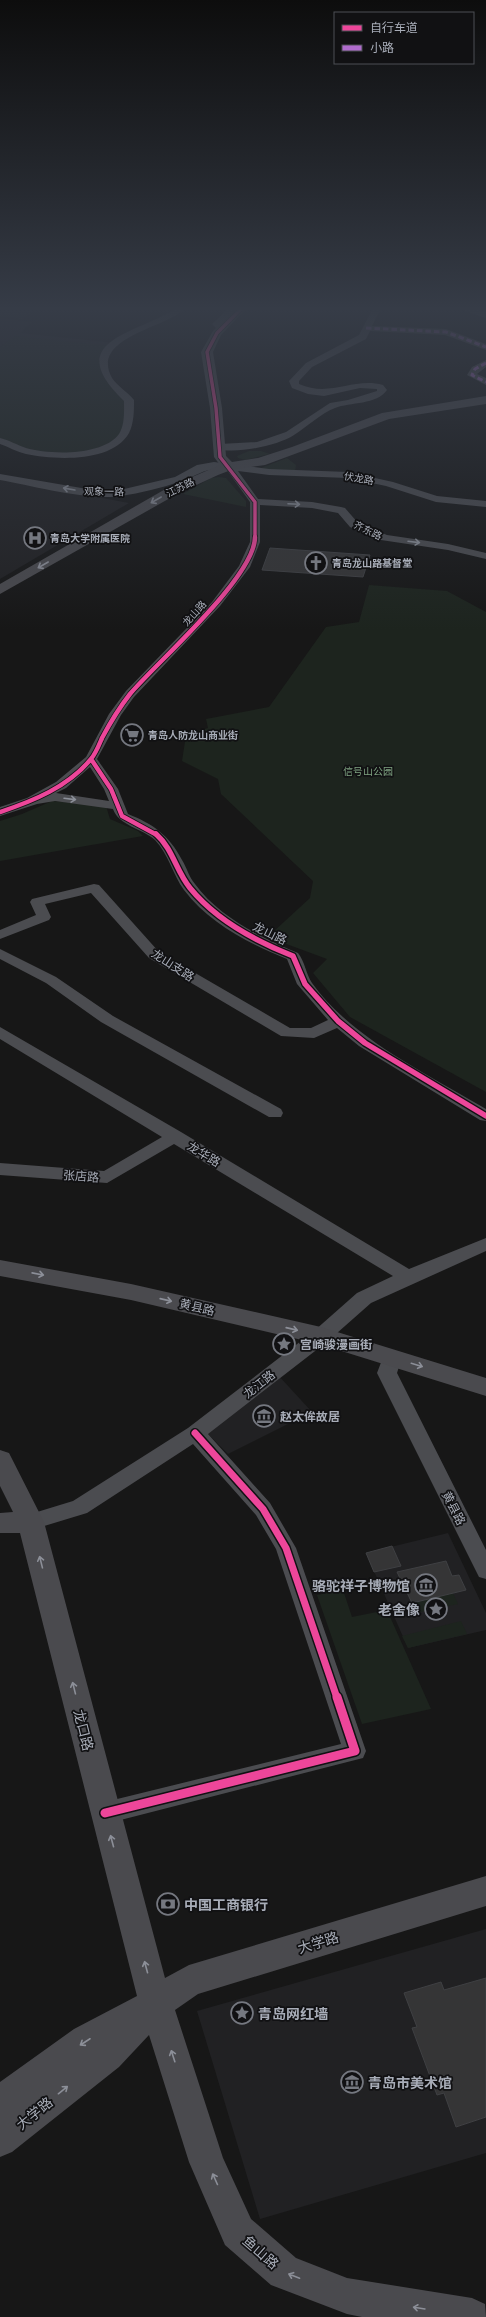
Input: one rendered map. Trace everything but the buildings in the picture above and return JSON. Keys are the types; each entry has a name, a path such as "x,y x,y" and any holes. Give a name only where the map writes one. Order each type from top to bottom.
{"main road":[{"path":"216,414 220,457 229,466"},
{"name":"江苏路","path":"0,590 174,490 229,466 260,462 289,453 386,416 398,414"},
{"name":"黄县路","path":"0,1268 131,1292 321,1336 486,1387"},
{"name":"龙口路","path":"0,1460 31,1522 105,1813 156,2004"},
{"path":"0,1523 31,1522"},
{"name":"大学路","path":"0,2103 86,2041 156,2004 189,1981 486,1891"},
{"name":"大学路","path":"0,2140 107,2055 156,2004"},
{"name":"鱼山路","path":"156,2004 207,2162 238,2232 284,2272 347,2296 472,2317"}],"street":[{"path":"0,441 25,450 45,454 84,454 111,447 123,436 129,414"},
{"path":"220,447 258,446 289,434 319,414"},
{"name":"观象一路","path":"0,477 93,493 120,493 178,479 201,467 214,465 229,466"},
{"path":"229,466 255,502"},
{"name":"伏龙路","path":"229,466 269,472 348,475 389,484 436,498 486,504"},
{"name":"齐东路","path":"255,502 312,505 341,510 354,525 385,538 448,546 486,556"},
{"name":"龙山路","path":"0,812 32,801 61,785 91,759 115,714 130,694 216,604 244,567 255,542 255,502"},
{"name":"龙山路","path":"91,759 110,789 122,816 154,830 172,853 189,886 221,918 264,945 293,956 305,984 338,1021 365,1043 486,1116"},
{"path":"32,801 54,798 118,806"},
{"name":"龙山支路","path":"0,936 44,917 37,902 94,888 154,955 286,1033 314,1033 338,1021"},
{"path":"0,953 51,980 107,1019 275,1113"},
{"name":"龙华路","path":"0,1032 408,1276"},
{"name":"张店路","path":"0,1169 107,1178 175,1136"},
{"name":"龙江路","path":"31,1522 80,1507 195,1433 321,1336 364,1298 408,1276 486,1244"},
{"name":"黄县路","path":"392,1357 387,1373 486,1572"},
{"path":"105,1813 355,1750 286,1548 263,1509 195,1433"}],"shaded area":[{"name":"青岛大学附属医院","path":"0,479 129,503 0,579"},
{"name":"赵太侔故居","path":"278,1375 312,1412 228,1454 208,1434 210,1427"},
{"name":"骆驼祥子博物馆","path":"448,1533 486,1613 486,1630 408,1648 366,1553"},
{"name":"青岛市美术馆","path":"486,1929 486,2153 260,2219 197,2011"}],"green space":[{"path":"0,414 127,414 123,436 111,447 84,454 45,454 0,441"},
{"path":"249,451 261,451 270,454 245,460 238,458 237,456"},
{"path":"287,458 296,465 295,472 271,471 261,468"},
{"path":"211,478 226,478 246,501 246,507 183,494"},
{"name":"信号山公园","path":"369,585 447,591 486,612 486,1092 350,1017 313,973 327,959 281,942 286,936 273,932 310,898 313,881 221,794 218,779 182,761 186,735 208,728 206,719 269,707 326,627 359,622"},
{"path":"52,801 106,806 110,819 138,831 143,836 0,861 0,821 22,814"},
{"path":"343,1590 352,1617 387,1610 431,1709 362,1724 317,1595"},
{"path":"453,1593 458,1604 416,1613 412,1603"},
{"path":"461,1621 467,1634 408,1648 402,1636"}],"cycle path":[{"path":"0,812 32,801 61,785 91,759 115,714 130,694 216,604 244,567 255,542 255,502 229,466 220,457 217,414"},
{"path":"91,759 111,789 122,816 140,824 160,837 171,851 190,888 213,910 225,920 250,936 264,944 293,956 305,984 338,1021 365,1043 486,1116"},
{"path":"105,1813 355,1751 286,1548 263,1509 195,1433"}],"place":[{"name":"青岛大学附属医院","path":"35,538"},
{"name":"青岛龙山路基督堂","path":"316,563"},
{"name":"青岛人防龙山商业街","path":"132,735"},
{"name":"宫崎骏漫画街","path":"284,1344"},
{"name":"赵太侔故居","path":"264,1416"},
{"name":"骆驼祥子博物馆","path":"426,1585"},
{"name":"老舍像","path":"436,1609"},
{"name":"中国工商银行","path":"168,1904"},
{"name":"青岛网红墙","path":"242,2013"},
{"name":"青岛市美术馆","path":"352,2082"}]}
